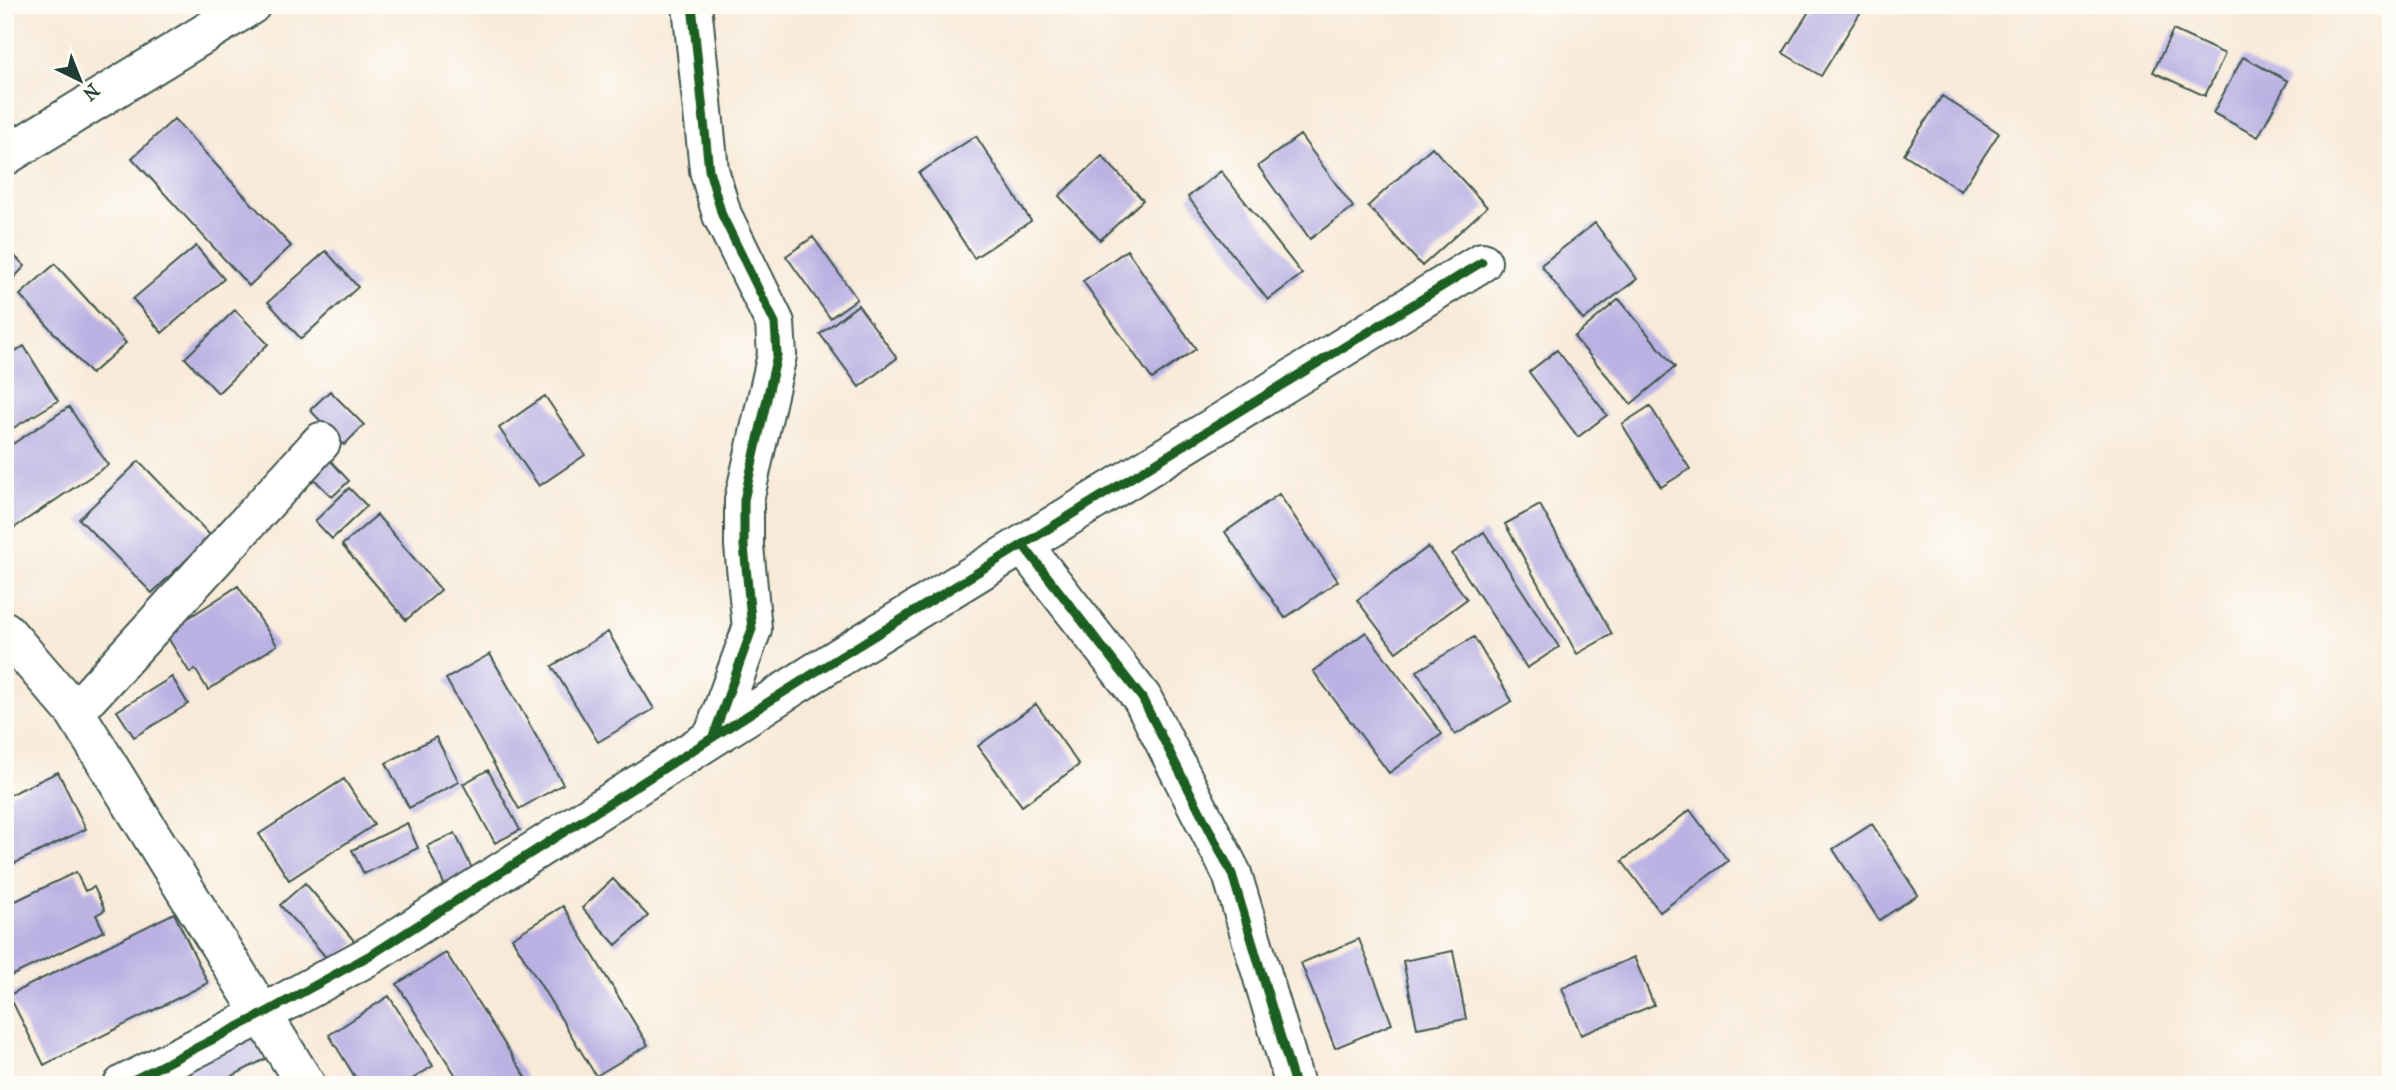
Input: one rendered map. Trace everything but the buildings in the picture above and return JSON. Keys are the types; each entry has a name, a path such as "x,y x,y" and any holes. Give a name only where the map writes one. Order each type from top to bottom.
{"street":[{"path":"5,156 251,5"},
{"path":"692,5 709,170 722,215 775,323 777,355 744,500 744,546 752,629 713,737"},
{"path":"123,1085 263,1014 374,953 713,737 1482,262"},
{"path":"75,712 321,442"},
{"path":"1023,545 1142,698 1231,874 1295,1085"},
{"path":"5,631 75,712 306,1085"}],"cycle path":[{"path":"692,5 709,170 722,215 775,323 777,355 744,500 744,546 752,629 713,737"},
{"path":"123,1085 263,1014 374,953 814,673 1482,262"},
{"path":"1023,545 1142,698 1232,874 1295,1085"}]}
